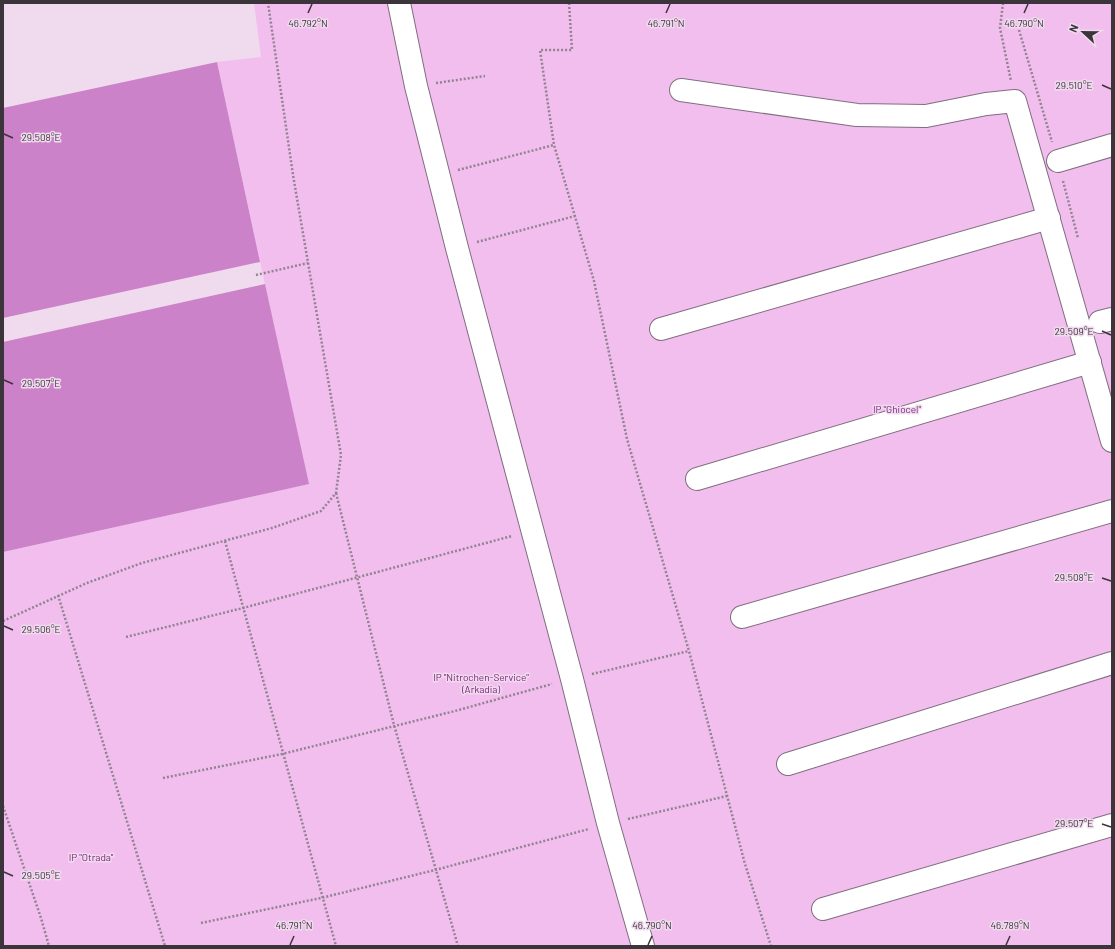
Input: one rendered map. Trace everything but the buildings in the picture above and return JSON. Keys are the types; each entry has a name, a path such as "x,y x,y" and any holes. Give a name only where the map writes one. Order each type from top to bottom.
{"street":[{"path":"399,3 416,86 438,175 572,679 608,823 643,946"},
{"path":"681,90 857,115 926,116 986,104 1015,101 1112,441"},
{"path":"1058,161 1112,145"},
{"path":"661,329 1049,218"},
{"path":"697,479 1090,362"},
{"path":"742,617 1112,511"},
{"path":"788,764 1112,663"},
{"path":"823,910 1112,825"}],"path":[{"path":"268,3 293,175 341,455 336,493 356,578 394,725 458,946"},
{"path":"569,3 572,50 540,50 554,145 594,281 627,438 689,651 745,864 771,946"},
{"path":"1003,3 1000,28 1015,101"},
{"path":"1019,30 1058,161 1080,245"},
{"path":"416,86 485,76"},
{"path":"438,175 554,145"},
{"path":"457,248 575,216"},
{"path":"256,275 308,263"},
{"path":"3,621 87,582 142,563 272,528 321,512 336,493"},
{"path":"126,637 243,608 532,530"},
{"path":"225,541 321,898 336,946"},
{"path":"58,595 165,946"},
{"path":"163,778 282,754 455,711 572,679 689,651"},
{"path":"201,923 321,898 435,870 608,823 727,796"},
{"path":"3,806 49,946"}],"green space":[{"path":"254,3 1112,3 1112,946 3,946 3,552 308,484 217,62 261,57"}],"shaded area":[{"path":"217,62 260,262 3,318 3,108"},
{"path":"265,284 309,484 3,552 3,342"}],"park label":[{"name":"IP \"Ghiocel\"","path":"897,409"},
{"name":"IP \"Nitrochen-Service\" (Arkadia)","path":"481,682"},
{"name":"IP \"Otrada\"","path":"91,857"}]}
